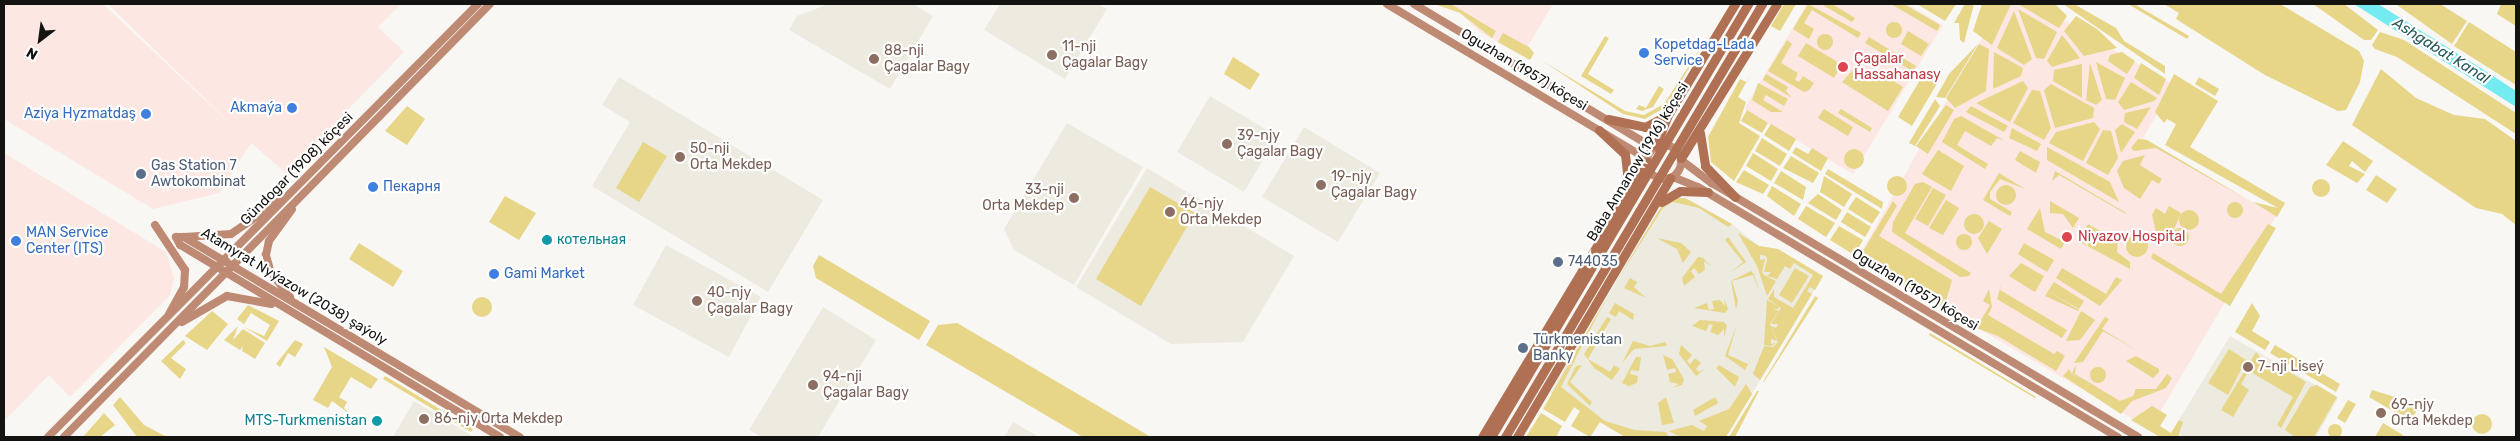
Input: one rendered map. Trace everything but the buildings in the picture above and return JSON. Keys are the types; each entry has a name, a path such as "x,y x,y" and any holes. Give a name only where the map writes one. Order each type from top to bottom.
{"main road":[{"name":"Gündogar (1908) köçesi","path":"48,437 478,4"},
{"name":"Gündogar (1908) köçesi","path":"64,437 490,4"},
{"name":"Oguzhan (1957) köçesi","path":"1387,4 1647,160"},
{"name":"Oguzhan (1957) köçesi","path":"1414,4 1655,147"},
{"path":"1482,437 1626,192 1655,147 1668,115 1735,4"},
{"name":"Baba Annanow (1916) köçesi","path":"1491,437 1748,4"},
{"name":"Baba Annanow (1916) köçesi","path":"1505,437 1762,4"},
{"path":"1516,437 1654,209 1681,159 1700,132 1778,4"},
{"path":"1608,120 1645,127 1668,115"},
{"path":"1668,115 1681,135 1700,132"},
{"path":"1599,130 1625,154 1630,170 1626,192"},
{"path":"1700,132 1704,166 1735,197"},
{"path":"1655,147 1671,146 1681,159"},
{"name":"Oguzhan (1957) köçesi","path":"1681,159 1735,197 2138,437"},
{"path":"1647,160 1654,176 1671,177"},
{"name":"Oguzhan (1957) köçesi","path":"1671,177 1708,192 2118,437"},
{"path":"1626,192 1637,187 1647,190 1654,197 1654,209"},
{"path":"1654,209 1674,193 1708,192"},
{"path":"184,237 231,234 269,204 286,198"},
{"path":"294,203 269,241 266,255 271,273 295,302"},
{"path":"155,225 181,257 185,272 184,287 168,317"},
{"name":"Atamyrat Nyýazow (2038) şaýoly","path":"500,437 180,245 176,237 184,237 224,260 520,437"},
{"path":"175,325 207,304 230,295 255,298 288,310"},
{"path":"94,391 101,399"}],"shaded area":[{"path":"4,4 103,4 242,135 108,4 401,4 378,27 404,52 286,173 251,143 219,193 153,209 4,119"},
{"name":"88-nji Çagalar Bagy","path":"829,4 913,4 933,16 890,89 789,30 797,16"},
{"name":"11-nji Çagalar Bagy","path":"1000,4 1098,4 1107,9 1065,79 984,30"},
{"path":"1434,4 1553,4 1522,56 1480,32 1460,13"},
{"path":"1435,4 1451,4 1496,31 1492,38 1460,13"},
{"path":"1784,4 1796,4 1780,31 1771,26"},
{"name":"Çagalar Hassahanasy","path":"1807,4 1907,4 1943,25 1853,174 1744,109"},
{"path":"1808,4 1861,33 1858,38 1812,10 1804,23 1814,29 1809,39 1793,29"},
{"path":"1821,4 1832,4 1855,18 1852,22"},
{"path":"1891,4 1904,4 1940,25 1937,31"},
{"path":"1917,4 1956,4 1945,21"},
{"path":"1965,4 1974,4 1964,43 1960,40 1959,23 1954,23"},
{"path":"1982,4 2011,4 1992,45 1973,31"},
{"name":"Niyazov Hospital","path":"2001,4 2036,4 2174,85 2143,138 2276,216 2150,429 1858,258"},
{"path":"2018,4 2055,4 2067,16 2059,28"},
{"path":"2063,4 2074,4 2116,28 2124,41 2165,66 2165,74"},
{"path":"2128,4 2134,4 2189,36 2187,39"},
{"path":"2164,4 2280,4 2359,51 2364,61 2360,82 2346,110 2338,111 2265,75 2176,19 2179,13"},
{"path":"2313,4 2344,4 2378,30 2371,40 2364,40"},
{"path":"2440,4 2467,21 2452,44 2397,5"},
{"path":"2501,4 2516,4 2516,26 2497,14"},
{"path":"2018,9 2057,32 2044,59 2036,58"},
{"path":"2014,11 2032,59 2024,65 1997,48"},
{"path":"2076,16 2097,29 2117,48 2084,56 2064,31"},
{"path":"1894,22 1902,30 1894,38 1886,30"},
{"path":"2469,22 2516,52 2516,85 2454,46"},
{"path":"1908,31 1929,44 1921,56 1901,44"},
{"path":"2380,32 2404,40 2516,113 2516,134 2397,57 2375,49 2372,45"},
{"path":"1503,33 1529,47 1534,53 1530,60 1498,42"},
{"path":"1822,34 1828,34 1833,39 1831,48 1822,50 1817,45 1817,39"},
{"path":"2062,35 2080,58 2052,67 2047,61"},
{"path":"1605,36 1609,38 1588,74 1614,90 1611,94 1581,76"},
{"path":"1869,37 1916,66 1912,71 1865,43"},
{"path":"1787,40 1792,44 1781,63 1798,73 1795,80 1799,82 1803,76 1814,83 1809,90 1804,92 1768,71"},
{"path":"1705,41 1666,107 1645,119 1623,114 1541,60 1625,111 1644,115 1664,104"},
{"path":"1806,43 1836,61 1840,67 1834,78 1798,56"},
{"path":"1978,44 1945,98 1936,97 1949,74"},
{"path":"1979,44 1989,49 1986,91 1955,108 1946,98"},
{"path":"1994,52 2023,68 2021,76 1993,89"},
{"path":"2122,52 2135,61 2127,74 2108,61 2110,55"},
{"path":"1233,57 1260,74 1250,90 1224,74"},
{"path":"2096,62 2125,78 2115,100 2106,99"},
{"path":"2090,63 2102,100 2096,105 2086,100"},
{"path":"2141,63 2166,79 2159,95 2134,78"},
{"path":"2082,64 2082,98 2053,81 2054,70"},
{"path":"2381,69 2416,98 2454,115 2485,119 2516,141 2516,225 2502,214 2476,208 2352,125"},
{"path":"1753,70 1738,97 1746,102 1739,123 1760,136 1734,181 1711,162 1708,137 1740,79 1746,82"},
{"path":"1852,71 1864,78 1869,71 1882,78 1884,75 1903,87 1888,111 1842,82"},
{"path":"1766,74 1788,87 1786,91 1792,98 1763,80"},
{"path":"2174,74 2218,101 2190,147 2285,203 2277,217 2253,202 2278,208 2165,145 2176,124 2167,119 2164,123 2155,112"},
{"path":"1923,75 1933,81 1942,75 1912,126 1898,117"},
{"name":"50-nji Orta Mekdep","path":"619,77 823,200 768,292 592,186 630,122 602,105"},
{"path":"2199,77 2219,89 2215,96 2195,84"},
{"path":"2023,81 2028,88 2010,122 1976,103"},
{"path":"2131,82 2157,98 2154,101 2124,110 2118,102"},
{"path":"1758,83 1788,99 1784,106 1766,95 1763,100 1783,112 1771,112 1752,100"},
{"path":"2051,84 2094,108 2093,118 2055,128 2044,90"},
{"path":"1659,86 1664,89 1653,107 1642,111 1636,109 1639,105 1646,108"},
{"path":"2032,90 2040,91 2051,128 2044,140 2013,123"},
{"name":"39-njy Çagalar Bagy","path":"1210,96 1277,136 1244,192 1177,152"},
{"path":"1935,99 1940,106 1915,146 1909,143"},
{"path":"1946,105 1954,110 1928,154 1916,146"},
{"path":"407,106 425,119 407,145 385,131"},
{"path":"1971,106 2008,126 2004,132 1966,112"},
{"path":"2151,107 2137,129 2124,122 2125,113"},
{"path":"1824,109 1853,127 1848,136 1818,118"},
{"path":"1841,109 1872,128 1870,132 1838,113"},
{"path":"1747,110 1768,123 1762,133 1741,121"},
{"path":"1961,116 2005,141 1997,138 1991,146 1965,131 1957,145 1988,164 1985,169 1942,142 1954,119"},
{"path":"2094,122 2100,129 2083,161 2049,143 2056,132"},
{"name":"33-nji Orta Mekdep","path":"1067,123 1143,167 1074,285 1014,250 1004,229"},
{"path":"1771,124 1796,139 1789,151 1764,135"},
{"path":"2122,124 2135,132 2121,153 2115,130"},
{"name":"19-njy Çagalar Bagy","path":"1304,127 1380,173 1338,242 1262,197"},
{"path":"2012,128 2041,144 2037,151 2009,138"},
{"path":"2103,130 2111,131 2118,158 2108,175 2086,163"},
{"path":"1762,138 1787,154 1780,166 1755,151"},
{"path":"2138,139 2147,140 2248,200 2156,148 2134,151 2131,148"},
{"path":"2343,141 2373,161 2365,172 2352,161 2349,166 2365,174 2357,183 2326,165"},
{"path":"643,142 667,156 639,202 616,188"},
{"path":"1796,147 1808,154 1812,148 1828,158 1821,171 1792,153"},
{"path":"2047,147 2110,182 2119,202 2047,160"},
{"path":"1850,149 1858,149 1864,155 1864,163 1858,169 1850,169 1844,163 1844,155"},
{"path":"1938,150 1964,166 1951,191 1922,174"},
{"path":"2020,151 2040,162 2036,173 2015,160"},
{"path":"4,153 166,252 174,278 170,295 70,397 49,375 4,421"},
{"path":"1753,153 1778,169 1771,181 1746,166"},
{"path":"2145,155 2140,165 2162,179 2159,184 2152,180 2140,199 2124,188 2117,171 2123,161"},
{"path":"1791,156 1819,173 1813,183 1783,168"},
{"name":"46-njy Orta Mekdep","path":"1147,168 1294,256 1243,342 1171,344 1076,287"},
{"path":"1828,169 1883,202 1882,209 1825,174"},
{"path":"1744,170 1769,185 1763,194 1736,182"},
{"path":"1781,171 1806,187 1803,200 1774,183"},
{"path":"2055,171 2126,214 2059,175 2052,181"},
{"path":"1999,173 2025,189 2000,179 1990,192 1990,199 2012,212 2010,216 1983,200"},
{"path":"2376,175 2397,189 2387,203 2366,190"},
{"path":"1824,176 1852,194 1844,207 1820,192"},
{"path":"1893,176 1901,176 1907,182 1907,190 1901,196 1893,196 1887,190 1887,182"},
{"path":"2317,179 2325,179 2330,184 2328,195 2317,197 2312,192 2312,184"},
{"path":"1923,182 1932,187 1905,233 1971,273 1969,276 1960,277 1892,232 1893,222 1915,184"},
{"path":"2002,185 2010,185 2016,191 2016,199 2010,205 2002,205 1996,199 1996,191"},
{"path":"1772,186 1801,204 1794,216 1767,196"},
{"path":"1150,187 1195,213 1141,306 1096,279"},
{"path":"1933,188 1946,195 1928,226 1915,219"},
{"path":"1818,194 1842,210 1836,220 1808,203"},
{"path":"505,196 536,213 519,240 489,222"},
{"path":"1856,197 1880,212 1872,224 1848,209"},
{"path":"1674,198 1690,200 1732,224 1759,246 1778,249 1823,276 1726,437 1625,437 1550,393 1658,211"},
{"path":"1674,198 1685,198 1732,224 1728,227 1699,208 1673,202 1663,208 1614,285 1661,207"},
{"path":"1946,200 1959,208 1943,235 1929,228"},
{"path":"1893,201 1897,206 1879,236 1952,280 1944,309 1859,258"},
{"path":"2050,201 2079,218 2073,228 2063,214 2050,213"},
{"path":"2235,202 2243,210 2235,218 2227,210"},
{"path":"1806,206 1835,223 1826,237 1798,219"},
{"path":"2169,206 2181,213 2169,241 2156,232 2152,215 2156,208 2165,214"},
{"path":"2040,208 2045,232 2065,242 2061,249 2027,229"},
{"path":"2189,210 2196,213 2199,220 2196,227 2189,230 2182,227 2179,220 2182,213"},
{"path":"1847,212 1871,227 1865,237 1841,222"},
{"path":"1974,214 1981,217 1984,224 1981,231 1974,234 1967,231 1964,224 1967,217"},
{"path":"1989,221 2002,229 1987,254 1978,238"},
{"path":"2088,224 2118,241 2117,252 2130,262 2130,269 2078,241"},
{"path":"2268,224 2276,228 2230,306 2151,258 2153,253 2221,294"},
{"path":"1839,226 1863,240 1854,255 1830,240"},
{"path":"2180,228 2186,231 2189,237 2186,243 2180,246 2174,243 2171,237 2174,231"},
{"path":"1738,233 1759,246 1778,249 1823,276 1815,290 1810,287 1807,291 1812,294 1760,380 1753,374 1764,346 1773,347 1778,342 1771,326 1776,328 1778,324 1771,324 1781,308 1768,299 1774,289 1774,297 1793,308 1813,275 1794,263 1790,269 1785,266 1777,279 1767,276 1771,272 1764,272 1766,256 1760,255 1760,260 1765,259 1762,272 1764,275 1776,281 1767,296 1757,266"},
{"path":"1964,234 1972,242 1964,250 1956,242"},
{"path":"2137,235 2145,238 2148,246 2145,254 2137,257 2129,254 2126,246 2129,238"},
{"path":"1728,237 1746,262 1731,272 1743,262 1725,240"},
{"path":"1657,238 1681,243 1691,252 1683,263 1677,249"},
{"path":"359,243 403,271 393,287 349,259"},
{"path":"2024,243 2054,260 2047,272 2018,254"},
{"name":"40-njy Çagalar Bagy","path":"666,245 761,297 729,357 633,305"},
{"path":"819,255 930,321 919,340 816,278 813,266"},
{"path":"1698,257 1703,258 1711,266 1704,261 1705,270 1699,274 1694,268 1691,271 1695,277 1684,286 1682,278"},
{"path":"2021,263 2044,276 2035,292 2009,276"},
{"path":"1795,268 1809,276 1792,303 1779,295"},
{"path":"2062,268 2106,294 2116,277 2122,280 2100,306 2056,278"},
{"path":"1751,271 1754,274 1759,290 1753,275 1732,281 1738,301 1736,309 1731,281"},
{"path":"1630,278 1637,282 1634,287 1646,298 1624,288"},
{"path":"2002,282 2000,290 2067,330 2062,338 1997,299"},
{"path":"2054,282 2084,301 2079,309 2048,291"},
{"path":"1989,289 1992,307 1988,315 2054,354 2057,351 2065,356 2056,371 1998,336 1976,328 1990,305 1983,301"},
{"path":"2048,291 2079,310 2045,296"},
{"path":"1815,296 1818,298 1763,382"},
{"path":"482,297 489,300 492,307 489,314 482,317 475,314 472,307 475,300"},
{"path":"1607,297 1561,387 1605,421 1635,430 1666,432 1669,437 1625,437 1600,422 1590,437 1571,426 1580,411 1574,407 1565,422 1543,409"},
{"path":"1724,298 1728,309 1725,313 1694,308 1707,303 1709,310 1714,309 1712,301 1720,300 1725,306"},
{"path":"1767,300 1778,306 1779,309 1773,309 1779,311 1770,324 1777,341 1771,339 1771,344 1776,343 1771,346 1764,345"},
{"path":"1615,303 1634,314 1633,320 1619,311 1616,317 1609,313"},
{"path":"2252,303 2260,316 2252,331 2270,342 2265,350 2235,332"},
{"path":"248,305 279,321 267,341 244,327 264,336 270,325 251,313 244,324 237,319"},
{"name":"94-nji Çagalar Bagy","path":"823,307 876,340 818,437 762,437 749,430"},
{"path":"212,311 228,324 207,350 185,336"},
{"path":"2081,311 2095,320 2080,340 2066,341"},
{"path":"1607,317 1611,319 1588,359 1610,372 1614,365 1620,369 1612,380 1594,368 1584,354"},
{"path":"2105,317 2109,319 2102,329 2138,351 2103,331 2083,362 2074,363"},
{"path":"1700,320 1724,322 1727,326 1724,337 1724,329 1718,335 1710,332 1713,325 1709,324 1706,331 1692,326"},
{"path":"957,323 1151,437 1083,437 926,345 938,325"},
{"path":"1737,324 1728,355 1748,364 1757,348 1745,370 1725,356"},
{"path":"238,326 233,340 243,329 265,343 255,359 242,351 243,346 240,350 224,340"},
{"path":"1930,333 2036,397 1929,335"},
{"name":"7-nji Liseý","path":"2230,336 2338,398 2316,437 2178,437 2171,433"},
{"path":"183,340 186,343 171,358 186,369 180,379 161,361"},
{"path":"295,340 303,344 295,357 288,353 280,367 276,364"},
{"path":"1633,341 1650,346 1665,342 1667,346 1634,349 1622,363"},
{"path":"1681,345 1692,355 1687,361 1690,364 1695,358 1701,363 1696,369 1699,372 1706,368 1696,376 1679,354"},
{"path":"2275,345 2340,384 2336,392 2270,353"},
{"path":"324,347 378,379 371,389 351,377 339,397 347,402 344,408 351,415 332,401 328,408 313,400 332,367"},
{"path":"2229,349 2246,360 2228,395 2208,383"},
{"path":"2256,352 2267,367 2271,361 2306,382 2281,428 2277,425 2293,397 2249,371 2241,384 2249,390 2233,417 2221,410"},
{"path":"1663,355 1672,359 1684,379 1682,385 1672,388 1679,384 1670,382 1668,374 1676,372 1675,368 1667,370"},
{"path":"2136,356 2159,369 2159,372 2153,378 2126,361"},
{"path":"1636,357 1641,357 1639,371 1631,370 1630,374 1638,376 1637,383 1629,386 1636,390 1622,383"},
{"path":"1582,365 1570,382 1592,402 1590,406 1567,384 1576,366"},
{"path":"1719,365 1739,377 1735,387 1716,368"},
{"path":"2076,365 2075,374 2120,401 2133,396 2136,389 2156,389 2167,374 2172,378 2166,388 2132,401 2121,414 2063,376 2069,369 2071,373 2084,381 2072,373"},
{"path":"2095,367 2101,367 2106,372 2104,381 2095,383 2090,378 2090,372"},
{"path":"385,376 473,429 471,432 383,379"},
{"path":"1746,384 1752,394 1726,437 1680,437 1669,431 1692,425 1704,431 1707,426 1699,421 1729,409"},
{"path":"2317,385 2337,397 2314,437 2295,437 2285,430 2310,387"},
{"path":"2372,390 2415,403 2418,409 2410,421 2369,397"},
{"path":"1757,391 1759,391 1735,437 1729,437"},
{"path":"120,397 144,425 167,437 137,437 113,405"},
{"path":"1666,397 1674,423 1662,425 1658,403"},
{"path":"1715,397 1718,403 1695,416 1693,410"},
{"path":"2348,400 2356,404 2345,423 2337,418"},
{"name":"86-njy Orta Mekdep","path":"414,401 474,437 393,437"},
{"path":"2152,406 2167,415 2160,426 2171,433 2179,420 2183,422 2178,437 2160,437 2131,420"},
{"path":"104,413 115,425 100,437 83,437"},
{"path":"1541,413 1562,426 1556,437 1526,437"},
{"path":"2482,414 2489,417 2492,424 2489,431 2482,434 2475,431 2472,424 2475,417"},
{"path":"1013,422 1039,437 1004,437"},
{"path":"2383,423 2403,435 2402,437 2375,437"},
{"path":"2332,424 2338,424 2342,431 2338,438 2332,438 2328,434 2328,428"}],"water":[{"name":"Ashgabat Kanal","path":"2354,4 2378,4 2487,72 2516,91 2516,107"}],"place":[{"name":"Kopetdag-Lada Service","path":"1644,53"},
{"name":"11-nji Çagalar Bagy","path":"1052,55"},
{"name":"88-nji Çagalar Bagy","path":"874,59"},
{"name":"Çagalar Hassahanasy","path":"1843,67"},
{"name":"Аkmaýa","path":"292,108"},
{"name":"Aziya Hyzmatdaş","path":"146,114"},
{"name":"39-njy Çagalar Bagy","path":"1227,144"},
{"name":"50-nji Orta Mekdep","path":"680,157"},
{"name":"Gas Station 7 Awtokombinat","path":"141,174"},
{"name":"19-njy Çagalar Bagy","path":"1321,185"},
{"name":"Пекарня","path":"373,187"},
{"name":"33-nji Orta Mekdep","path":"1074,198"},
{"name":"46-njy Orta Mekdep","path":"1170,212"},
{"name":"Niyazov Hospital","path":"2067,237"},
{"name":"котельная","path":"547,240"},
{"name":"MAN Service Center (ITS)","path":"16,241"},
{"name":"744035","path":"1558,262"},
{"name":"Gami Market","path":"494,274"},
{"name":"40-njy Çagalar Bagy","path":"697,301"},
{"name":"Türkmenistan Banky","path":"1523,348"},
{"name":"7-nji Liseý","path":"2248,367"},
{"name":"94-nji Çagalar Bagy","path":"813,385"},
{"name":"69-njy Orta Mekdep","path":"2381,413"},
{"name":"86-njy Orta Mekdep","path":"424,419"},
{"name":"MTS-Turkmenistan","path":"377,421"}]}
